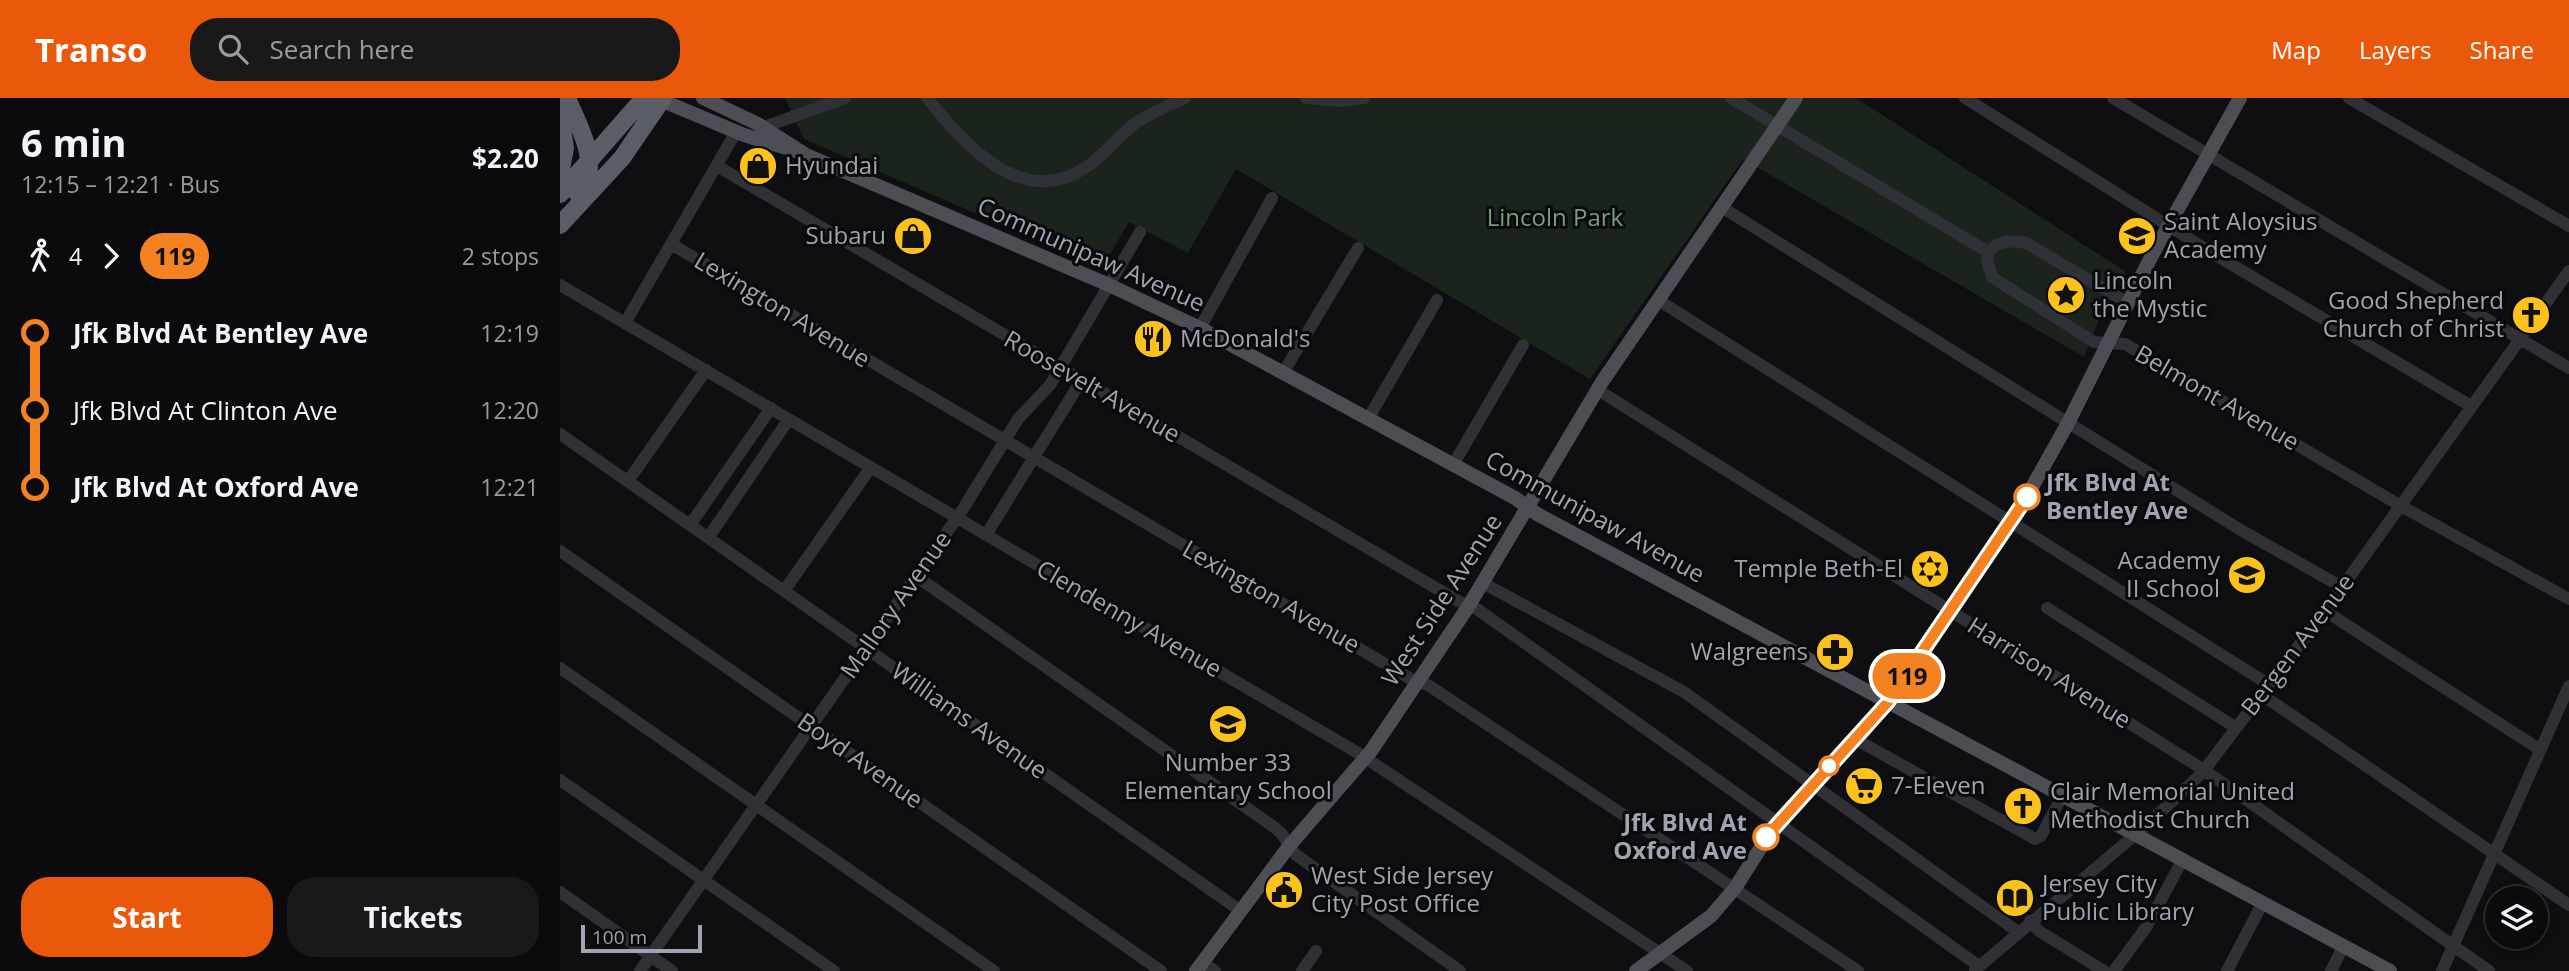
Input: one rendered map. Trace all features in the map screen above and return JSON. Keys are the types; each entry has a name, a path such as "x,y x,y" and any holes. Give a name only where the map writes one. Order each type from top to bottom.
{"highway":[{"path":"560,211 588,181 590,161 567,98"},
{"path":"560,194 590,161 656,99"},
{"path":"560,225 617,164 656,99"},
{"path":"560,115 565,142 560,174"}],"main road":[{"name":"Communipaw Avenue","path":"703,98 764,127 801,152"},
{"name":"West Side Avenue","path":"1199,967 1290,845 1365,758 1468,607 1598,390 1796,98"},
{"path":"1636,971 1711,916 1735,888 1777,822 1888,702 2011,522 2068,423 2127,303 2240,98"},
{"name":"Communipaw Avenue","path":"656,99 736,132 801,152 1109,285 1200,328 2390,971"}],"street":[{"path":"764,127 845,98"},
{"path":"927,98 956,134 988,163 1022,178 1049,180 1086,168 1134,124 1155,110 1185,98"},
{"path":"1306,98 1342,101 1364,98"},
{"path":"1731,98 1988,252 1996,244 2010,240 2026,243 2127,303"},
{"path":"1965,98 2170,226 2471,406"},
{"path":"2113,98 2569,368"},
{"path":"2349,98 2569,226"},
{"path":"625,323 736,132"},
{"name":"Roosevelt Avenue","path":"717,166 1468,607 1477,609 1777,822 1976,969"},
{"path":"1200,328 1272,198"},
{"path":"1723,208 2239,529 2342,587"},
{"name":"Mallory Avenue","path":"640,971 957,518 1018,419 1050,385 1140,232"},
{"name":"Lexington Avenue","path":"671,244 1003,442 1416,682 1428,685 1858,971"},
{"path":"1283,373 1358,248"},
{"name":"Belmont Avenue","path":"1988,252 1987,260 1993,277 2094,342 2124,344 2402,506 2569,599"},
{"name":"Bergen Avenue","path":"1976,969 2136,834 2204,770 2402,506 2569,271"},
{"name":"Clendenny Avenue","path":"560,285 1365,758 1687,971"},
{"path":"1368,419 1437,300"},
{"path":"1658,300 2011,522 2264,689 2493,854 2569,905"},
{"path":"1453,465 1523,345"},
{"path":"628,481 706,370"},
{"path":"986,535 1082,382"},
{"name":"Harrison Avenue","path":"1598,390 2204,770 2490,971"},
{"path":"690,525 771,408"},
{"path":"708,537 789,419"},
{"name":"Williams Avenue","path":"560,434 1241,911"},
{"path":"784,591 871,467"},
{"name":"Boyd Avenue","path":"560,551 1161,971"},
{"path":"916,576 1273,827 1296,855 1460,971"},
{"path":"1483,583 1684,692 2018,932"},
{"path":"2047,608 2235,727"},
{"path":"2325,611 2539,748"},
{"path":"560,668 994,971"},
{"path":"2442,971 2539,748 2565,707 2569,686"},
{"path":"1855,739 2035,839 2041,836 2062,796"},
{"path":"560,780 834,971"},
{"path":"2114,971 2147,926 2183,859"},
{"path":"560,892 672,971"},
{"path":"2227,971 2263,902"},
{"path":"2030,922 2104,971"},
{"path":"2331,971 2344,945"},
{"path":"1301,971 1315,951"},
{"path":"1199,967 1215,971"}],"green space":[{"name":"Lincoln Park","path":"785,98 1856,98 2126,272 2098,322 2084,357 1743,159 1590,379 1236,169 1188,253 1129,222 1102,268 804,139"}],"bus line":[{"name":"119","path":"1766,837 1888,702 2027,497"}],"place":[{"name":"Hyundai","path":"758,166"},
{"name":"Subaru","path":"913,236"},
{"name":"Saint Aloysius Academy","path":"2137,236"},
{"name":"Lincoln the Mystic","path":"2066,295"},
{"name":"Good Shepherd Church of Christ","path":"2531,315"},
{"name":"McDonald's","path":"1153,339"},
{"name":"Jfk Blvd At Bentley Ave","path":"2027,497"},
{"name":"Temple Beth-El","path":"1930,569"},
{"name":"Academy II School","path":"2247,575"},
{"name":"Walgreens","path":"1835,652"},
{"name":"Number 33 Elementary School","path":"1228,724"},
{"name":"7-Eleven","path":"1864,786"},
{"name":"Clair Memorial United Methodist Church","path":"2023,806"},
{"name":"Jfk Blvd At Oxford Ave","path":"1766,837"},
{"name":"West Side Jersey City Post Office","path":"1284,890"},
{"name":"Jersey City Public Library","path":"2015,898"}]}
